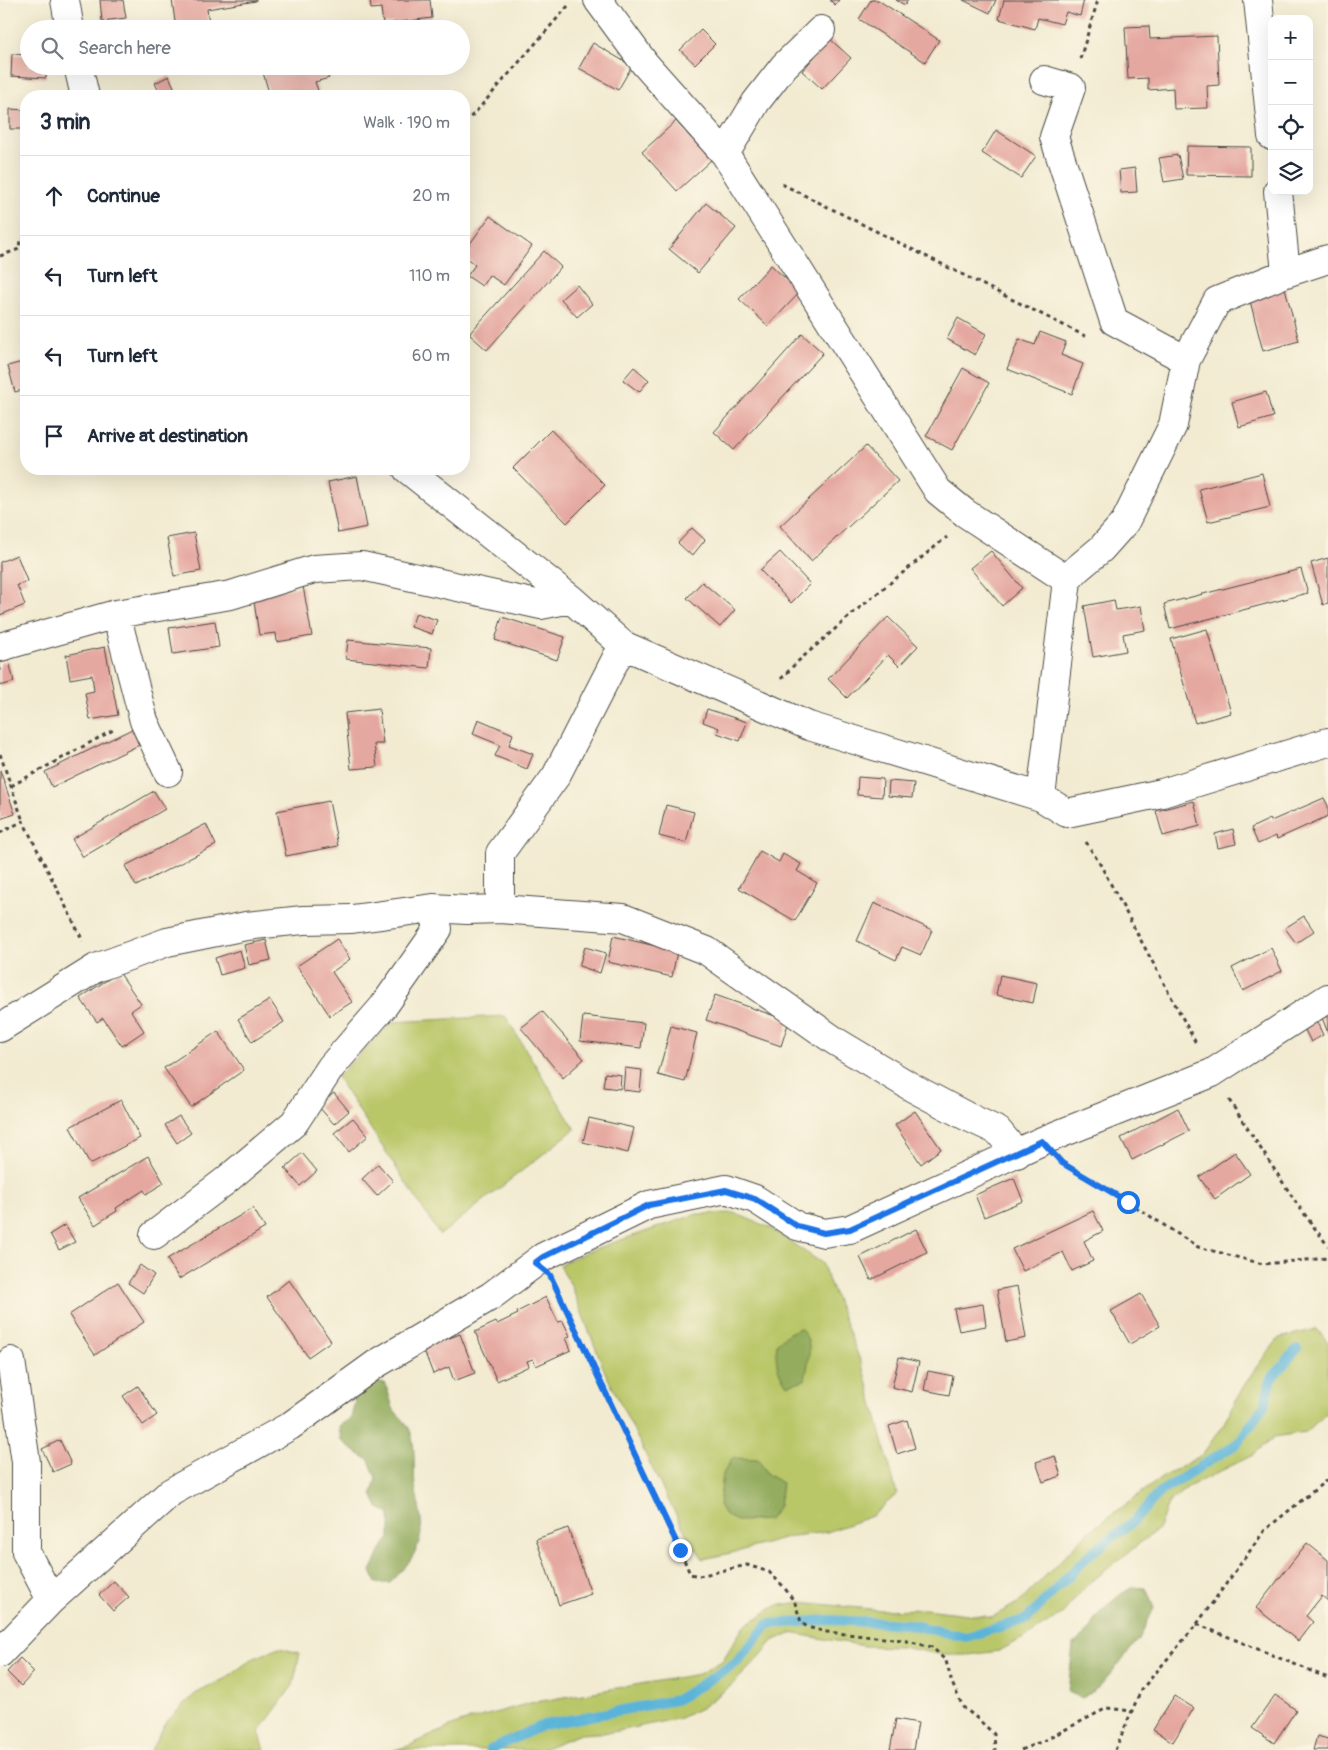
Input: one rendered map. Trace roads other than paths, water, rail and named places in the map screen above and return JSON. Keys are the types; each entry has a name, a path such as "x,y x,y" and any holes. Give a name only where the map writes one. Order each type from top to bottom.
{"street":[{"path":"65,0 68,20"},
{"path":"598,0 645,64 725,154 938,491 965,513 1067,580"},
{"path":"1258,0 1269,105"},
{"path":"725,154 767,87 784,66 821,30"},
{"path":"80,75 84,90"},
{"path":"1044,80 1071,88 1054,138 1114,321 1186,360"},
{"path":"1278,195 1286,273"},
{"path":"1041,798 1067,580 1076,569 1101,549 1126,522 1173,425 1186,360 1217,301 1286,273 1328,259"},
{"path":"415,475 571,599 623,645 809,726 1041,798 1067,812 1162,793 1328,742"},
{"path":"0,647 116,614 231,595 314,569 362,566 541,606 571,599"},
{"path":"116,614 142,715 168,772"},
{"path":"500,910 500,853 556,776 623,645"},
{"path":"154,1235 224,1182 294,1122 332,1067 384,1007 438,929 432,908"},
{"path":"0,1028 96,968 167,942 246,926 303,920 352,920 432,908 500,910 623,918 706,951 835,1041 913,1088 998,1131 1017,1154"},
{"path":"0,1653 51,1600 171,1492 290,1426 376,1364 490,1296 543,1257 649,1205 726,1190 755,1199 797,1226 824,1233 850,1229 1042,1141 1212,1073 1328,998"},
{"path":"11,1361 26,1462 26,1552 51,1600"}],"waterway":[{"path":"490,1750 543,1725 676,1700 736,1663 768,1624 831,1620 907,1624 966,1637 1027,1619 1090,1554 1133,1522 1160,1492 1238,1443 1265,1404 1271,1379 1297,1349"}]}
